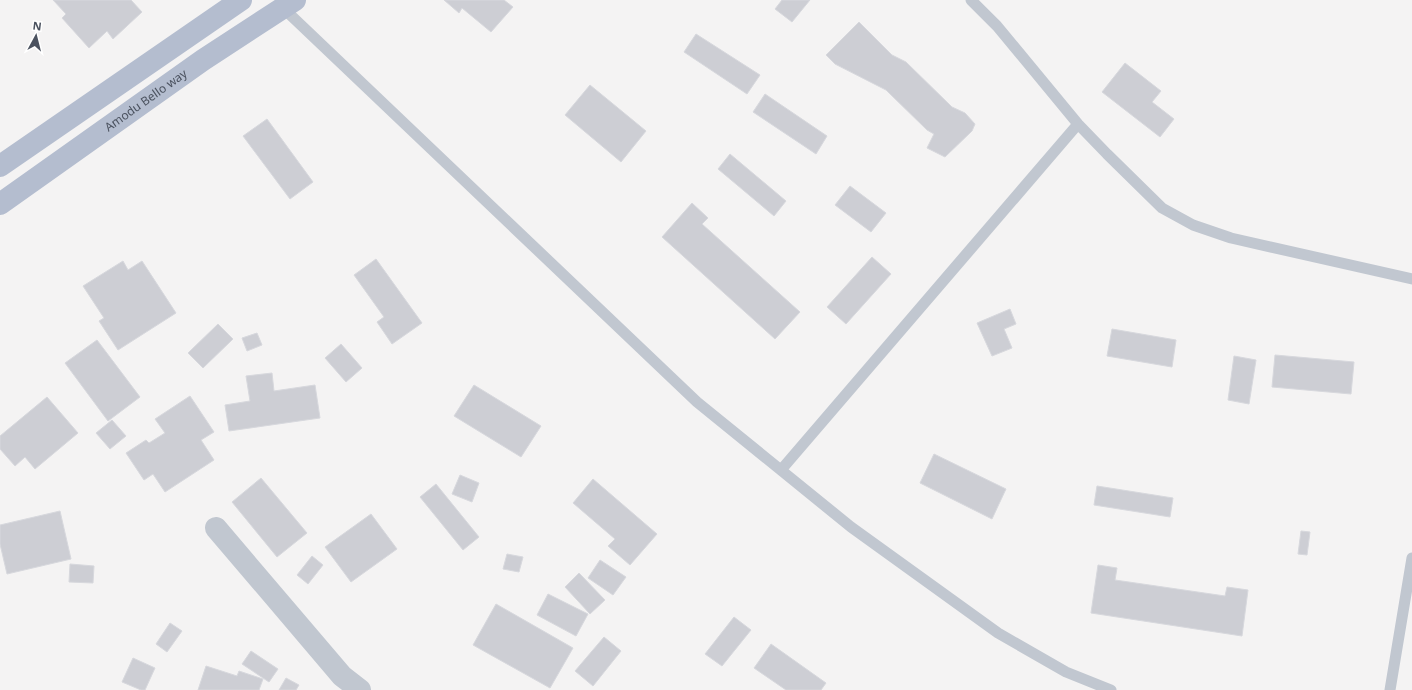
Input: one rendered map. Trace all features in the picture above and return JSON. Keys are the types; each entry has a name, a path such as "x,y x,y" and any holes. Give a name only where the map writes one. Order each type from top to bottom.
{"main road":[{"path":"0,166 241,0"},
{"name":"Amodu Bello way","path":"0,204 285,3"}],"street":[{"path":"216,528 339,683 360,690"}],"lane":[{"path":"971,0 997,26 1078,124 1162,208 1193,225 1231,238 1412,279"},
{"path":"285,3 697,402 851,527 998,633 1066,672 1111,690"},
{"path":"781,470 1078,124"},
{"path":"1390,690 1412,558"}],"building":[{"path":"53,0 131,0 142,12 113,39 107,31 89,48 62,18 66,14"},
{"path":"444,0 504,0 513,7 491,32 462,8 459,13"},
{"path":"782,0 810,0 792,22 775,9"},
{"path":"859,22 892,55 906,62 952,107 965,113 975,124 972,131 945,157 927,148 934,134 927,130 886,90 835,64 826,55"},
{"path":"696,34 760,75 747,94 684,52"},
{"path":"1125,63 1161,91 1152,102 1174,119 1160,137 1102,92"},
{"path":"590,85 646,131 621,162 565,115"},
{"path":"765,94 827,136 816,154 753,112"},
{"path":"267,119 313,182 290,199 243,136"},
{"path":"730,154 786,201 774,216 718,169"},
{"path":"850,186 886,213 871,232 835,205"},
{"path":"692,203 708,218 702,224 800,312 775,339 662,237"},
{"path":"872,257 891,274 846,324 827,307"},
{"path":"376,259 422,323 392,344 377,322 384,317 354,275"},
{"path":"123,261 128,270 142,261 176,313 118,350 99,321 104,318 83,286"},
{"path":"1010,309 1016,324 1004,329 1012,348 992,356 977,323"},
{"path":"218,324 233,339 203,368 188,353"},
{"path":"1112,329 1176,340 1172,367 1107,356"},
{"path":"257,333 262,345 247,351 242,338"},
{"path":"97,340 140,397 108,421 65,363"},
{"path":"341,344 362,368 346,382 325,358"},
{"path":"1275,355 1354,362 1351,394 1272,387"},
{"path":"1234,356 1256,360 1249,404 1228,400"},
{"path":"272,373 274,391 315,385 320,418 229,431 225,405 250,401 246,376"},
{"path":"474,385 541,426 521,457 454,416"},
{"path":"190,396 214,432 201,440 214,460 165,492 153,474 144,480 126,453 146,440 149,443 165,433 155,419"},
{"path":"47,397 78,433 35,469 25,457 15,466 0,449 0,436"},
{"path":"112,420 126,436 110,449 96,433"},
{"path":"934,454 1006,489 992,519 920,483"},
{"path":"460,475 479,483 472,502 452,494"},
{"path":"261,478 307,533 277,557 232,502"},
{"path":"593,479 657,534 630,565 608,546 615,539 573,503"},
{"path":"436,484 479,537 463,550 420,497"},
{"path":"1097,486 1173,498 1170,517 1094,505"},
{"path":"60,511 71,559 7,574 0,544 0,525"},
{"path":"371,514 397,549 351,582 325,547"},
{"path":"1301,531 1310,532 1307,555 1298,554"},
{"path":"507,554 523,557 519,572 503,569"},
{"path":"312,556 323,565 308,584 297,575"},
{"path":"600,560 626,577 613,595 588,578"},
{"path":"70,564 94,566 93,583 69,582"},
{"path":"1098,565 1117,568 1115,580 1225,596 1227,587 1248,590 1242,636 1091,613"},
{"path":"579,573 605,600 590,614 565,587"},
{"path":"548,594 588,614 576,636 537,615"},
{"path":"496,604 573,648 550,688 473,645"},
{"path":"734,617 751,630 722,666 705,654"},
{"path":"170,623 182,631 167,652 156,644"},
{"path":"604,637 621,651 593,686 575,671"},
{"path":"771,644 826,683 821,690 786,690 754,668"},
{"path":"251,651 278,669 269,682 242,664"},
{"path":"133,658 155,668 145,690 141,690 122,682"},
{"path":"206,666 237,676 239,671 263,679 259,690 198,690"},
{"path":"286,678 299,685 296,690 279,690"}]}
